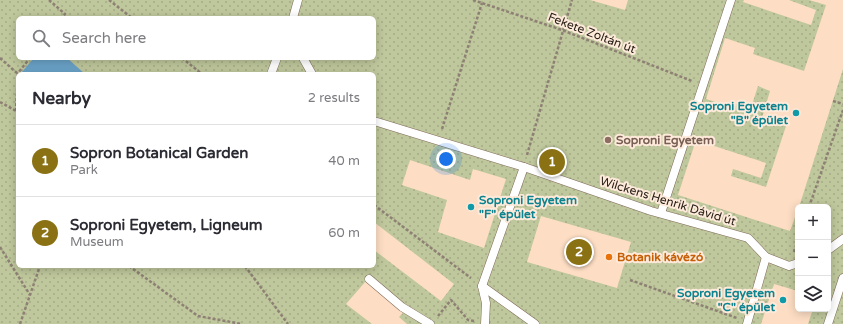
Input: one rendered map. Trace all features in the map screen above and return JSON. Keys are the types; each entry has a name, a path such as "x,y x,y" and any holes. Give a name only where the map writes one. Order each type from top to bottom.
{"lane":[{"path":"294,16 298,0"},
{"path":"661,213 731,0"},
{"path":"272,72 276,60"},
{"path":"304,60 311,72"},
{"name":"Wilckens Henrik Dávid út","path":"376,122 524,167 661,213 748,238 766,257 789,266 795,264"},
{"path":"485,324 486,303 482,286 524,167"},
{"path":"831,248 843,239"},
{"path":"747,323 766,257"},
{"path":"828,324 843,278"},
{"path":"369,279 402,306 430,324"},
{"path":"482,286 535,324"}],"path":[{"path":"49,0 64,14 62,16"},
{"path":"109,0 129,16"},
{"name":"Fekete Zoltán út","path":"474,0 562,30 703,85"},
{"path":"524,167 562,30 572,0"},
{"path":"438,141 482,3"},
{"path":"0,58 16,72"},
{"path":"20,72 28,60"},
{"path":"184,60 200,72"},
{"path":"0,102 16,110"},
{"path":"833,102 843,104"},
{"path":"810,204 843,110"},
{"path":"376,206 482,286"},
{"path":"0,247 30,296"},
{"path":"20,324 39,268"},
{"path":"132,268 198,316 242,324"},
{"path":"246,268 288,324"},
{"path":"630,280 747,323"},
{"path":"436,318 451,300 468,320"}],"shaded area":[{"name":"Soproni Egyetem","path":"0,0 843,0 843,324 0,324"}],"green space":[{"name":"Soproni Egyetem","path":"0,0 590,0 625,10 628,0 744,0 743,2 811,25 816,10 789,0 809,0 826,5 804,71 753,54 755,48 725,38 706,99 735,108 736,104 751,108 758,86 770,91 762,118 786,126 766,187 731,176 733,169 761,178 766,163 696,140 678,195 790,231 795,217 795,290 774,284 761,324 407,324 399,317 403,313 366,281 346,304 372,324 0,324","holes":["410,160 470,180 473,169 506,179 484,248 438,232 447,200 402,185","541,216 631,242 617,288 527,262"]},
{"path":"843,69 843,324 808,324 812,312 831,312 831,204 800,204"}],"water":[{"path":"32,60 69,60 83,72 22,72"}],"place":[{"name":"Soproni Egyetem \"B\" épület","path":"796,113"},
{"name":"Soproni Egyetem","path":"608,140"},
{"name":"Sopron Botanical Garden","path":"552,162"},
{"name":"Soproni Egyetem \"F\" épület","path":"471,207"},
{"name":"Soproni Egyetem, Ligneum","path":"579,252"},
{"name":"Botanik kávézó","path":"609,257"},
{"name":"Soproni Egyetem \"C\" épület","path":"783,300"}]}
